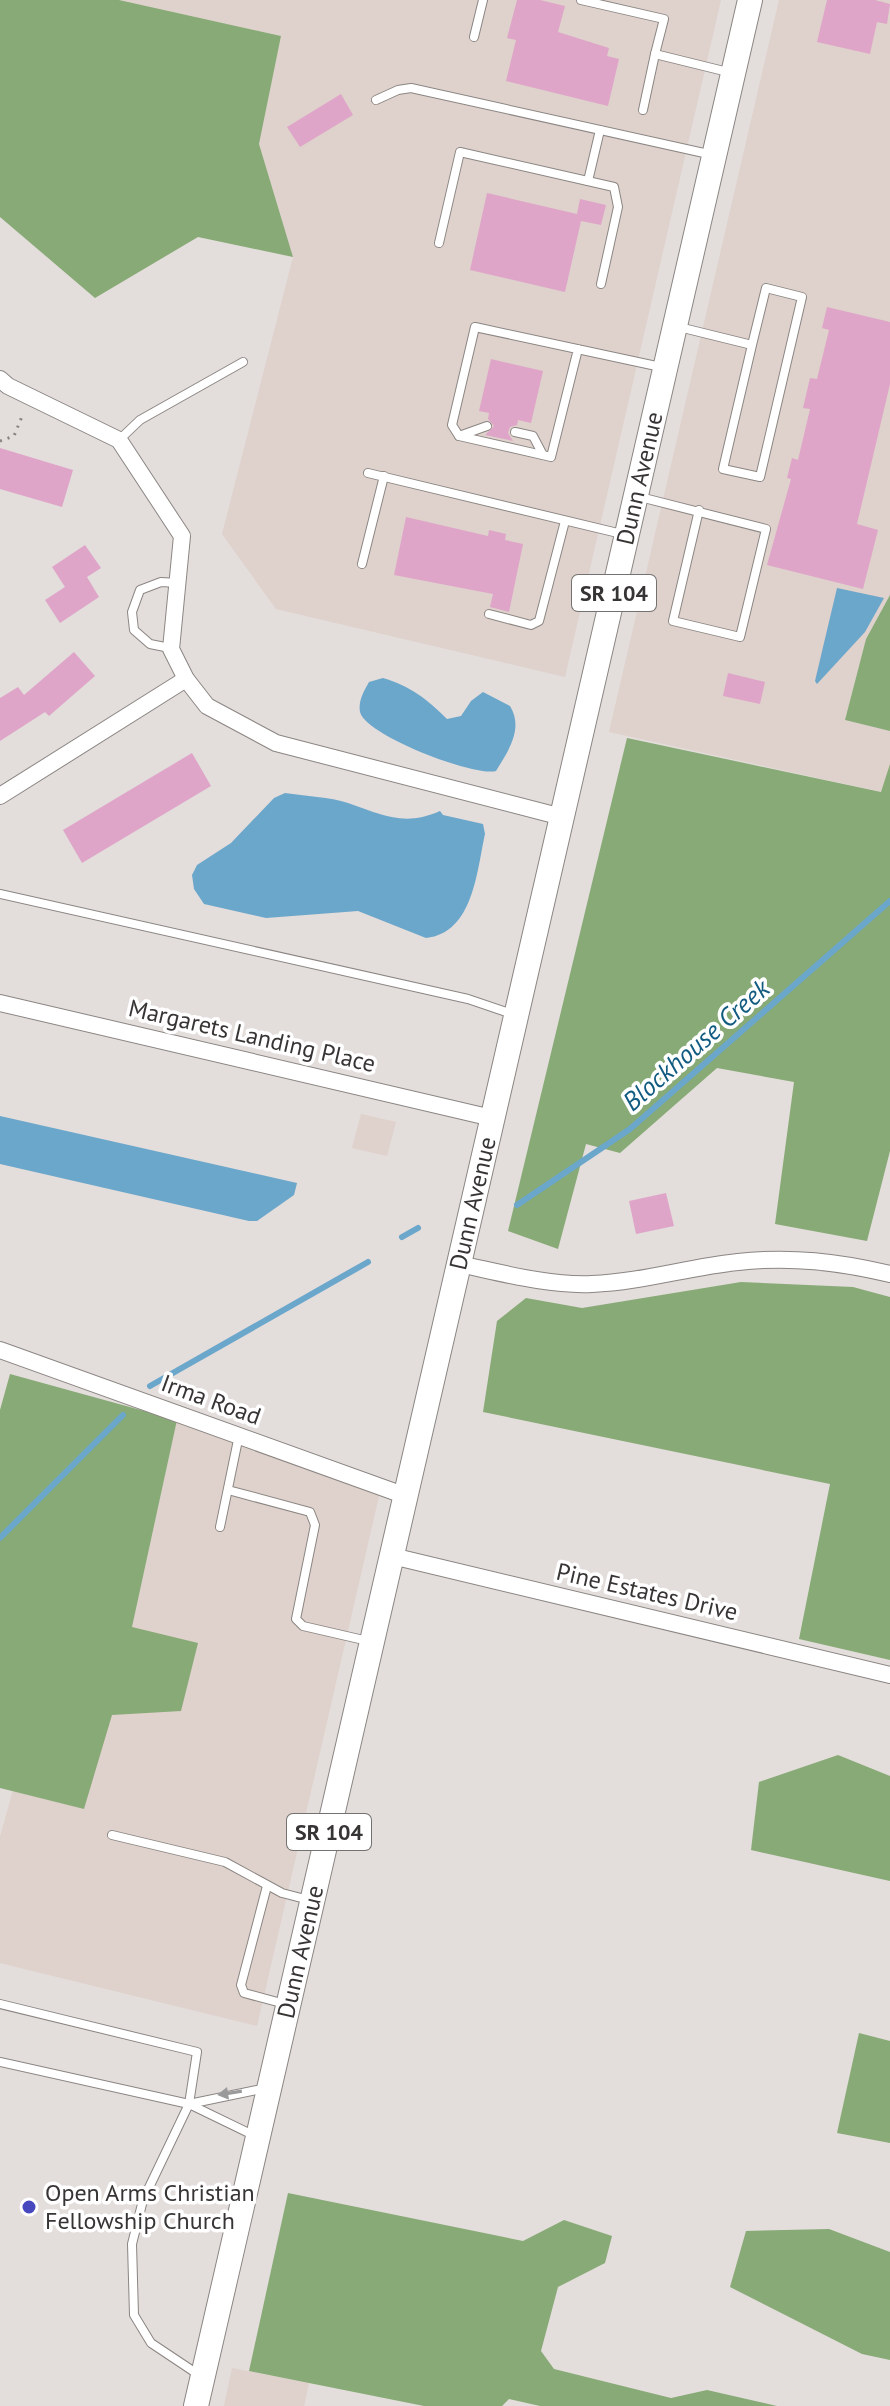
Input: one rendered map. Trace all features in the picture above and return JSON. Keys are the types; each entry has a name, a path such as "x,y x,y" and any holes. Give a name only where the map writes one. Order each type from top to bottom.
{"main road":[{"name":"Dunn Avenue","path":"196,2406 750,0"}],"street":[{"path":"0,379 119,440 182,536 171,649 186,679 207,706 276,743 562,817"},
{"path":"0,796 83,748 186,679"},
{"name":"Margarets Landing Place","path":"0,1003 492,1118"},
{"path":"459,1264 571,1284 640,1279 737,1262 786,1258 822,1260 890,1274"},
{"name":"Irma Road","path":"0,1350 406,1496"},
{"name":"Pine Estates Drive","path":"392,1556 890,1675"}],"lane":[{"path":"474,37 483,0"},
{"path":"581,0 664,19 643,110"},
{"path":"655,54 733,73"},
{"path":"376,100 411,88 714,155"},
{"path":"588,181 600,130"},
{"path":"439,243 460,152 614,187 618,198 601,284"},
{"path":"766,288 802,297 760,477 723,469 752,345 766,288"},
{"path":"675,326 752,345"},
{"path":"578,349 551,457 459,436 452,425 475,327 578,349 665,368"},
{"path":"119,440 140,420 243,362"},
{"path":"459,436 487,426"},
{"path":"515,432 533,436 543,455"},
{"path":"368,473 627,535"},
{"path":"362,564 384,476"},
{"path":"636,496 699,510 766,529 740,637 673,621 699,510"},
{"path":"489,614 531,625 539,621 565,521"},
{"path":"171,649 150,644 134,630 132,612 140,590 161,582 178,583"},
{"path":"0,894 468,999 516,1015"},
{"path":"220,1527 239,1435"},
{"path":"228,1490 310,1512 315,1525 296,1619 303,1626 373,1642"},
{"path":"112,1835 225,1862 267,1886 313,1901"},
{"path":"267,1886 241,1985 244,1993 290,2005"},
{"path":"0,2004 197,2052 189,2104 143,2200 132,2244 134,2315 151,2343 203,2378"},
{"path":"0,2062 189,2104 259,2138"},
{"path":"189,2104 271,2087"}],"path":[{"path":"0,441 14,436 29,396"}],"shaded area":[{"path":"119,0 721,0 565,677 276,609 222,534 293,257 259,144 281,36"},
{"path":"779,0 890,0 890,595 866,639 845,720 890,731 890,764 882,792 609,732"},
{"path":"361,1114 396,1122 387,1156 352,1148"},
{"path":"177,1420 379,1496 257,2026 0,1963 0,1837 13,1790 84,1809 132,1627"},
{"path":"232,2368 309,2383 304,2406 224,2406"}],"green space":[{"path":"0,0 119,0 281,36 259,144 293,257 198,237 95,298 0,217"},
{"path":"890,595 890,731 845,720 866,639"},
{"path":"627,738 881,792 890,764 890,1151 867,1241 775,1224 794,1082 717,1068 620,1153 586,1144 558,1249 508,1231"},
{"path":"741,1282 853,1287 890,1297 890,1660 799,1639 830,1484 483,1412 497,1321 526,1298 582,1308"},
{"path":"10,1374 177,1420 132,1627 198,1643 181,1711 112,1715 84,1809 0,1788 0,1410"},
{"path":"838,1755 890,1776 890,1881 751,1850 759,1782"},
{"path":"859,2033 890,2041 890,2143 837,2133"},
{"path":"288,2193 523,2241 564,2220 612,2236 605,2263 558,2287 541,2351 554,2369 671,2398 707,2390 777,2406 540,2406 509,2399 502,2406 424,2406 249,2371"},
{"path":"829,2229 890,2252 890,2360 862,2354 730,2287 746,2231"}],"water":[{"path":"837,588 884,598 865,632 817,684 815,681"},
{"path":"383,678 418,694 447,719 461,716 471,701 483,692 510,706 515,731 496,771 466,768 445,761 399,742 366,721 360,712 362,696 369,682"},
{"path":"285,793 341,801 394,818 415,818 440,811 443,815 483,824 485,834 479,864 464,912 442,934 426,938 358,911 266,918 204,904 194,889 192,875 197,865 231,843 274,798"},
{"path":"0,1116 297,1183 294,1195 257,1221 249,1221 0,1164"}],"building":[{"path":"517,0 540,0 565,6 558,32 609,48 607,56 619,59 608,106 506,81 516,40 507,38"},
{"path":"827,0 875,0 890,4 887,24 877,22 870,54 817,42"},
{"path":"341,94 353,115 300,147 287,127"},
{"path":"487,193 577,214 580,199 606,205 601,225 581,221 565,292 470,270"},
{"path":"827,307 890,322 890,384 857,524 878,530 863,589 767,565 791,479 787,478 792,458 798,460 810,409 803,408 810,378 817,379 829,330 822,328"},
{"path":"491,359 543,371 531,423 518,420 517,425 510,427 508,433 513,441 485,435 494,426 488,419 489,413 479,411"},
{"path":"0,448 73,470 62,507 0,489"},
{"path":"406,517 488,536 489,530 506,534 505,540 523,544 509,612 490,607 493,594 394,575"},
{"path":"85,545 101,568 87,577 99,597 60,623 45,600 65,587 52,567"},
{"path":"74,652 95,676 49,716 45,712 0,741 0,698 18,687 24,695"},
{"path":"728,673 765,682 760,704 723,696"},
{"path":"192,753 211,786 82,863 63,830"},
{"path":"666,1193 674,1226 636,1234 629,1201"}],"waterway":[{"name":"Blockhouse Creek","path":"517,1205 630,1129 890,901"},
{"name":"Blockhouse Creek","path":"402,1237 418,1228"},
{"name":"Blockhouse Creek","path":"150,1386 368,1262"},
{"name":"Blockhouse Creek","path":"0,1538 123,1415"}],"place":[{"name":"Open Arms Christian Fellowship Church","path":"29,2207"}]}
